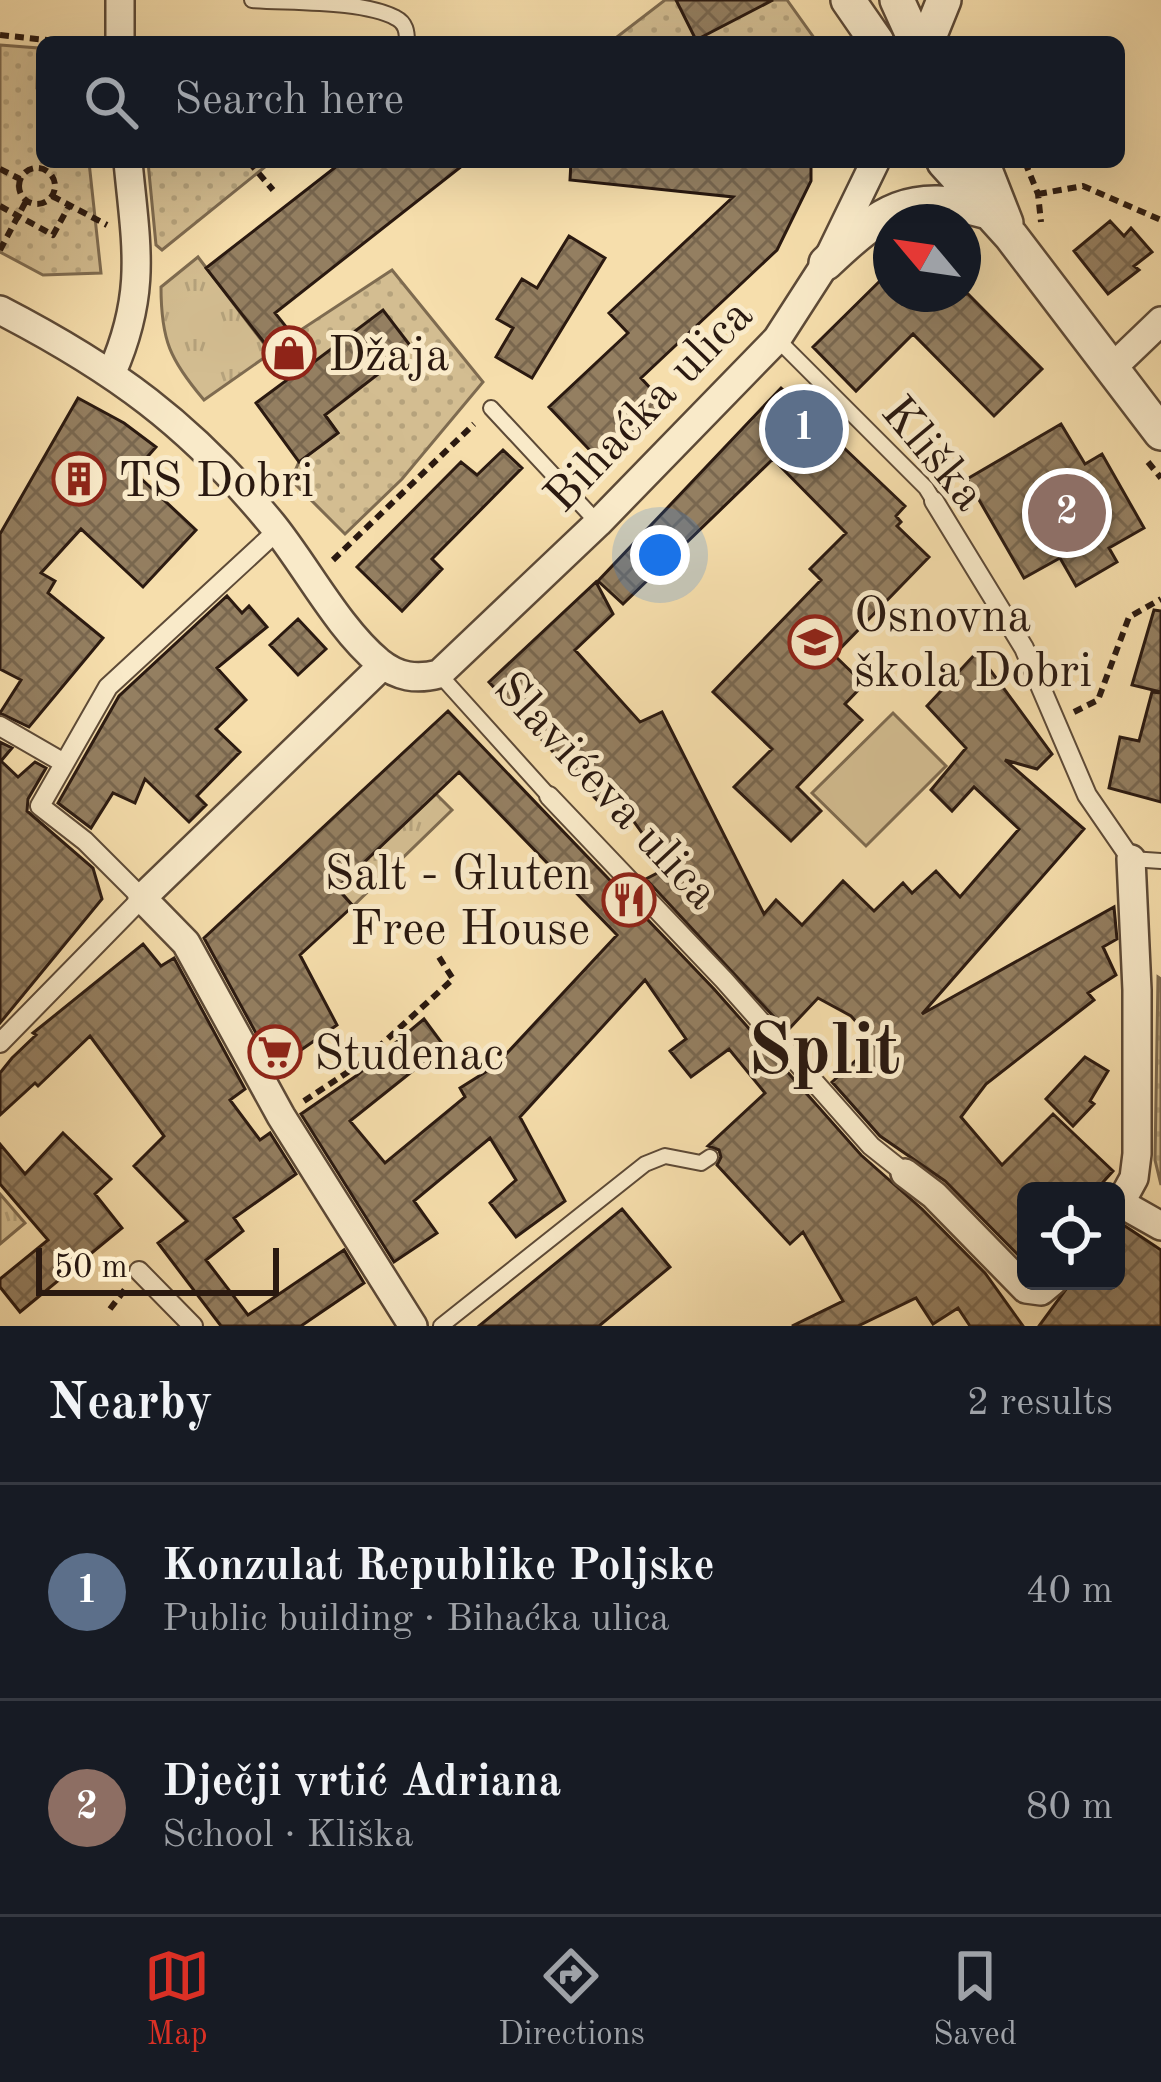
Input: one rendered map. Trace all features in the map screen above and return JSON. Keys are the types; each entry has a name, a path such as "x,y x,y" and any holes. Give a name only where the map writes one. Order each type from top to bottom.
{"street":[{"path":"120,0 120,36"},
{"path":"848,0 873,36"},
{"path":"897,0 913,36"},
{"path":"929,36 944,0"},
{"path":"112,372 138,289 129,168"},
{"name":"Bihaćka ulica","path":"439,674 598,523 777,339 826,263 871,168"},
{"path":"949,168 999,224 1161,433"},
{"path":"984,168 999,224"},
{"path":"826,263 863,228 905,204 958,204 999,224"},
{"path":"0,310 112,372 205,449 277,531 382,665 0,1043"},
{"path":"1112,368 1161,321"},
{"name":"Kliška","path":"934,501 1024,648 1087,795 1131,860"},
{"path":"277,531 108,687 40,806 85,841 186,943 281,1116 413,1326"},
{"name":"Slavićeva ulica","path":"382,665 403,676 439,674"},
{"path":"0,726 64,764"},
{"name":"Slavićeva ulica","path":"549,796 724,980 871,1146 934,1196 1017,1281"},
{"path":"1125,1195 1134,1178 1137,1154 1131,860"},
{"path":"1125,1210 1161,1226"},
{"path":"139,1271 193,1326"}],"lane":[{"path":"252,0 363,9 397,18 405,36"},
{"name":"Kliška","path":"777,339 934,501"},
{"path":"491,408 598,523"},
{"name":"Slavićeva ulica","path":"439,674 549,796"},
{"path":"1131,860 1161,861"},
{"path":"442,1326 645,1164 665,1156 701,1163 710,1157"}],"path":[{"path":"0,34 36,38"},
{"path":"34,168 46,170 54,179 52,196 38,205 26,202 19,191 20,179 34,168"},
{"path":"254,168 273,190"},
{"path":"1028,168 1039,194 1083,186 1161,220"},
{"path":"0,170 20,179"},
{"path":"52,196 136,239"},
{"path":"0,250 26,202"},
{"path":"0,206 53,235 69,206"},
{"path":"313,580 491,408"},
{"path":"1054,722 1098,700 1129,617 1161,598"},
{"path":"281,1116 360,1064 453,979 437,954"}],"green space":[{"path":"665,0 787,0 813,36 618,36"},
{"path":"0,45 36,48 36,168 90,168 101,273 43,275 0,252"},
{"path":"149,168 264,168 162,250 156,245"},
{"path":"198,257 271,353 204,400 170,348 161,305 161,287"},
{"path":"392,270 483,382 402,479 345,534 291,480 299,462 338,433 289,366 306,352 293,335"},
{"path":"893,713 946,766 866,846 812,793"},
{"path":"436,794 452,810 353,906 337,888"},
{"path":"1158,977 1161,979 1161,1185 1155,1160"},
{"path":"0,1194 25,1223 0,1244"}],"building":[{"path":"676,0 773,0 704,36 694,36"},
{"path":"334,168 459,168 275,313 314,362 383,310 412,348 325,415 338,433 299,462 256,403 291,377 206,268"},
{"path":"571,168 811,168 811,181 777,250 641,378 663,402 600,461 549,407 628,333 609,313 733,197 570,180"},
{"path":"1110,221 1124,236 1131,228 1152,252 1134,266 1139,270 1108,294 1074,251"},
{"path":"569,236 605,258 532,378 496,357 513,328 497,319 522,279 537,288"},
{"path":"873,288 873,312 981,312 981,307 1042,369 994,416 913,334 856,391 813,347"},
{"path":"781,388 905,506 896,516 901,522 897,526 929,557 834,655 864,684 845,704 862,720 797,787 821,811 791,841 734,787 772,749 713,692 821,580 810,569 846,533 773,459 623,604 598,581"},
{"path":"78,398 156,447 134,472 196,530 143,587 81,529 41,573 55,581 48,593 103,638 29,727 0,713 21,680 0,669 0,534"},
{"path":"1061,424 1085,464 1102,454 1144,528 1109,548 1117,562 1076,586 1060,558 1024,578 967,479"},
{"path":"503,450 522,468 432,559 442,569 402,611 357,567 461,462 477,475"},
{"path":"596,582 613,614 575,650 640,722 662,712 764,914 776,900 802,925 843,881 874,911 903,883 912,893 936,871 960,897 1019,829 974,787 952,811 931,790 966,748 927,706 977,652 1052,754 1037,769 1005,760 1084,829 922,1014 1114,907 1117,939 1103,947 1116,975 1088,993 1094,1000 986,1084 961,1117 1002,1165 1053,1114 1113,1171 1103,1182 1017,1182 1017,1254 945,1181 880,1136 832,1082 875,1043 851,1016 818,998 787,1031 646,879 667,868 612,791 597,800 489,682"},
{"path":"227,596 242,613 249,606 267,627 217,668 246,700 216,729 240,752 197,796 206,805 189,822 145,779 135,803 113,793 91,828 58,803 119,696"},
{"path":"1154,610 1161,611 1161,692 1132,685"},
{"path":"298,619 326,649 298,675 270,645"},
{"path":"1152,692 1161,693 1161,802 1109,788 1120,737 1139,741"},
{"path":"448,711 714,989 861,1155 985,1273 1023,1326 970,1326 958,1308 933,1324 916,1298 858,1326 792,1326 843,1301 803,1232 790,1244 717,1165 719,1150 708,1146 765,1093 729,1049 691,1077 670,1051 686,1039 645,980 520,1117 565,1201 516,1237 490,1203 516,1180 490,1138 414,1201 437,1233 394,1262 301,1114 424,1019 444,1046 350,1121 385,1163 465,1097 460,1088 495,1066 617,935 459,772 337,888 353,906 300,955 337,1025 275,1068 204,938"},
{"path":"0,742 12,748 1,761 18,777 35,762 46,768 28,799 27,811 93,868 102,899 0,1023"},
{"path":"143,944 161,966 174,958 245,1089 230,1100 260,1140 270,1133 296,1174 234,1218 243,1231 206,1260 248,1315 344,1250 364,1283 301,1326 221,1326 158,1243 187,1221 134,1166 164,1136 90,1036 0,1115 0,1073 12,1058 36,1035 33,1033"},
{"path":"1085,1057 1108,1071 1090,1101 1094,1104 1073,1126 1046,1099"},
{"path":"63,1133 111,1179 95,1194 122,1228 20,1312 0,1287 0,1279 48,1240 0,1184 0,1144 25,1174"},
{"path":"622,1209 670,1267 599,1326 479,1326"},
{"path":"1125,1226 1161,1250 1161,1326 1039,1326 1065,1290 1125,1290"}],"place":[{"name":"Džaja","path":"289,353"},
{"name":"Konzulat Republike Poljske","path":"804,429"},
{"name":"TS Dobri","path":"79,479"},
{"name":"Dječji vrtić Adriana","path":"1067,513"},
{"name":"Osnovna škola Dobri","path":"815,642"},
{"name":"Salt - Gluten Free House","path":"629,900"},
{"name":"Studenac","path":"275,1052"}],"district":[{"name":"Split","path":"824,1048"}]}
